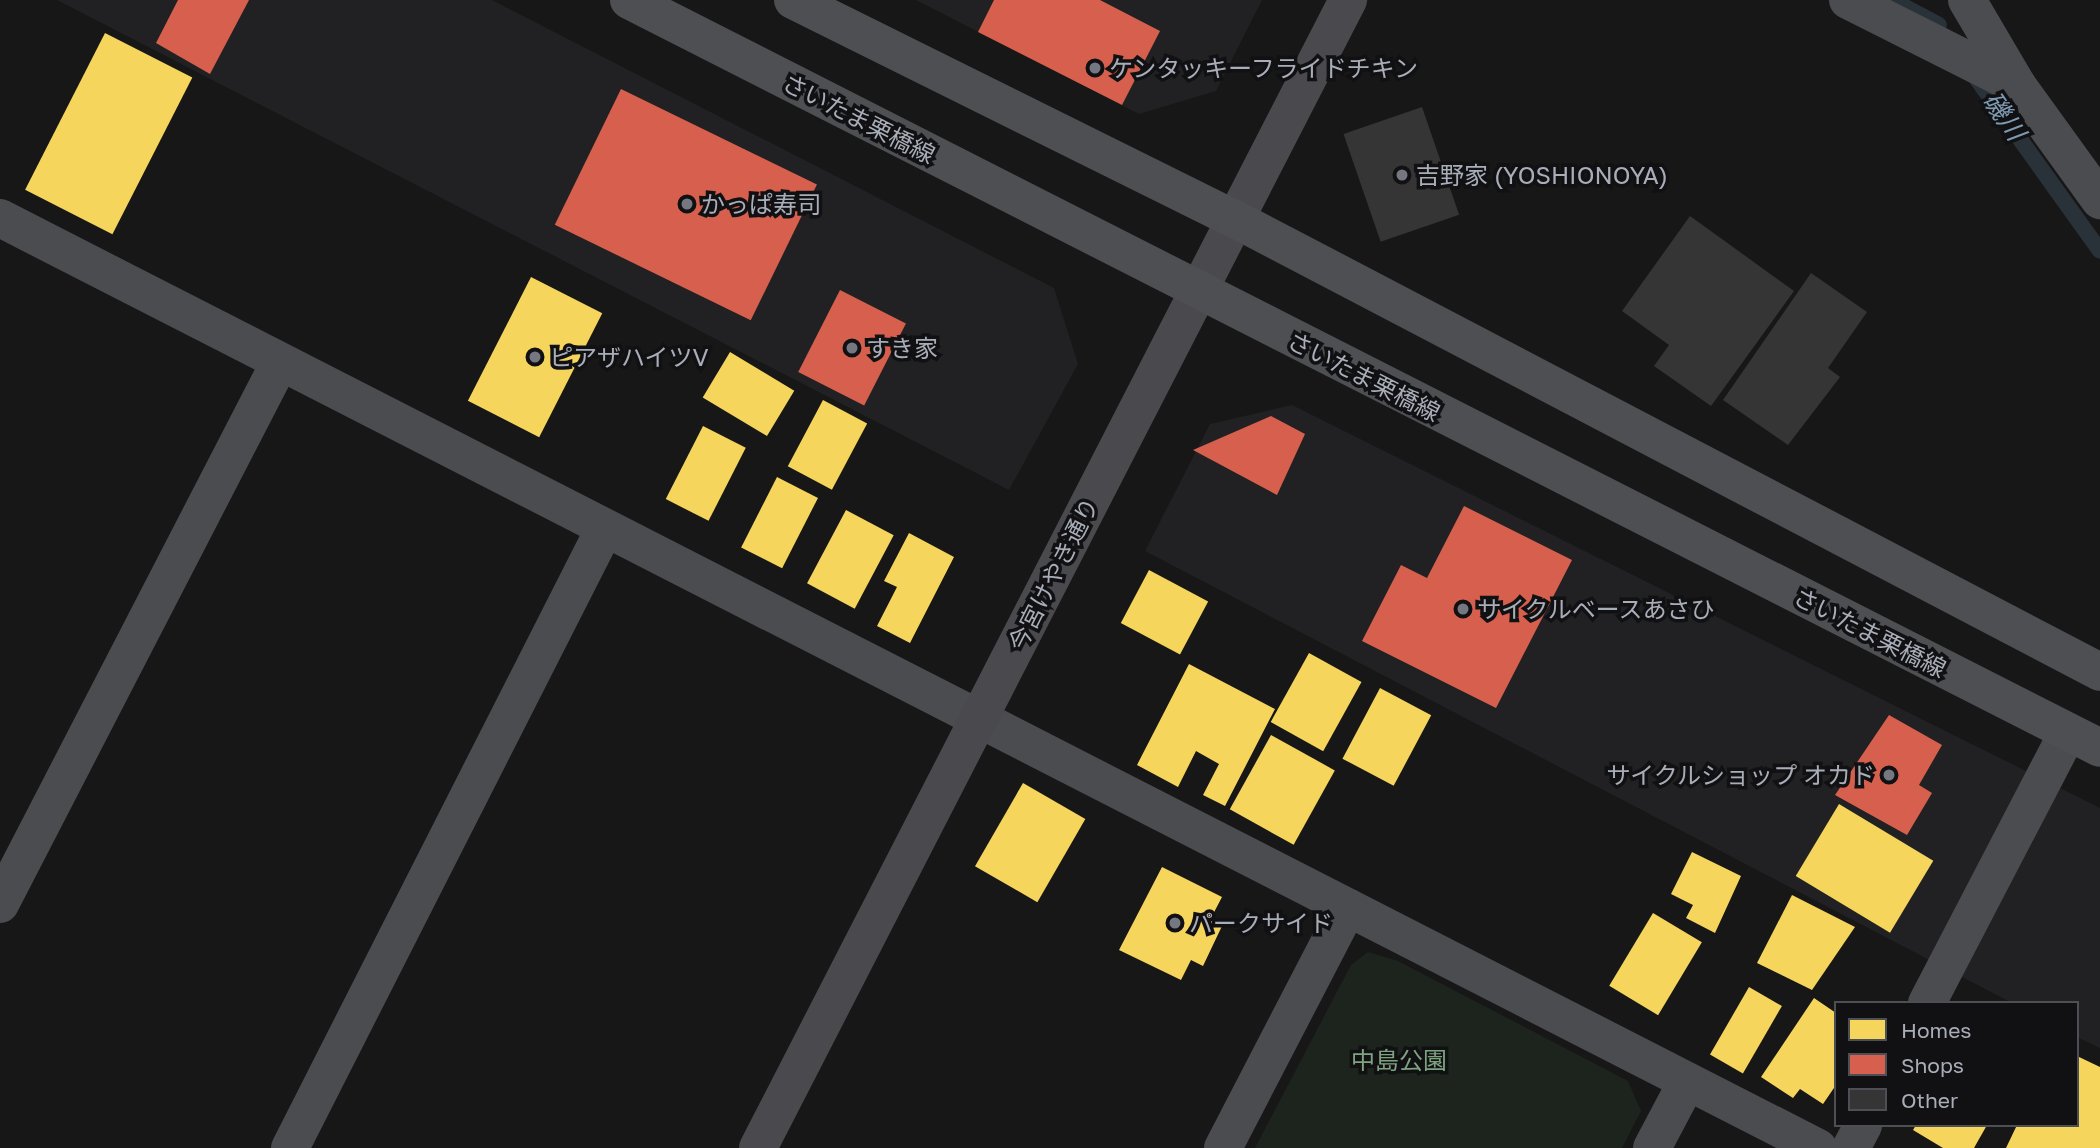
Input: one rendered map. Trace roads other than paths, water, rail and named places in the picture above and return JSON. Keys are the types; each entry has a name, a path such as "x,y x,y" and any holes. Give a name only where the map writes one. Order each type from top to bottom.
{"main road":[{"name":"さいたま栗橋線","path":"629,0 1198,292 2084,740"},
{"path":"793,0 1234,219 2100,672"}],"street":[{"name":"今宮けやき通り","path":"758,1148 1348,0"},
{"path":"1848,0 2017,85"},
{"path":"1967,0 2017,85 2100,200"},
{"path":"0,218 605,528 980,715 1818,1148"},
{"path":"0,905 280,362"},
{"path":"290,1148 605,528"},
{"path":"1928,1001 2084,740"},
{"path":"1223,1148 1348,907"},
{"path":"1652,1148 1687,1082"},
{"path":"1851,1148 1862,1127"}],"waterway":[{"name":"磯川","path":"1892,0 1939,25"},
{"name":"磯川","path":"1974,75 2100,251"}],"place":[{"name":"ケンタッキーフライドチキン","path":"1095,68"},
{"name":"吉野家 (YOSHIONOYA)","path":"1402,175"},
{"name":"かっぱ寿司","path":"687,204"},
{"name":"すき家","path":"852,348"},
{"name":"ピアザハイツV","path":"535,357"},
{"name":"サイクルベースあさひ","path":"1463,609"},
{"name":"サイクルショップ オカド","path":"1889,775"},
{"name":"パークサイド","path":"1175,923"}],"park label":[{"name":"中島公園","path":"1399,1060"}]}
